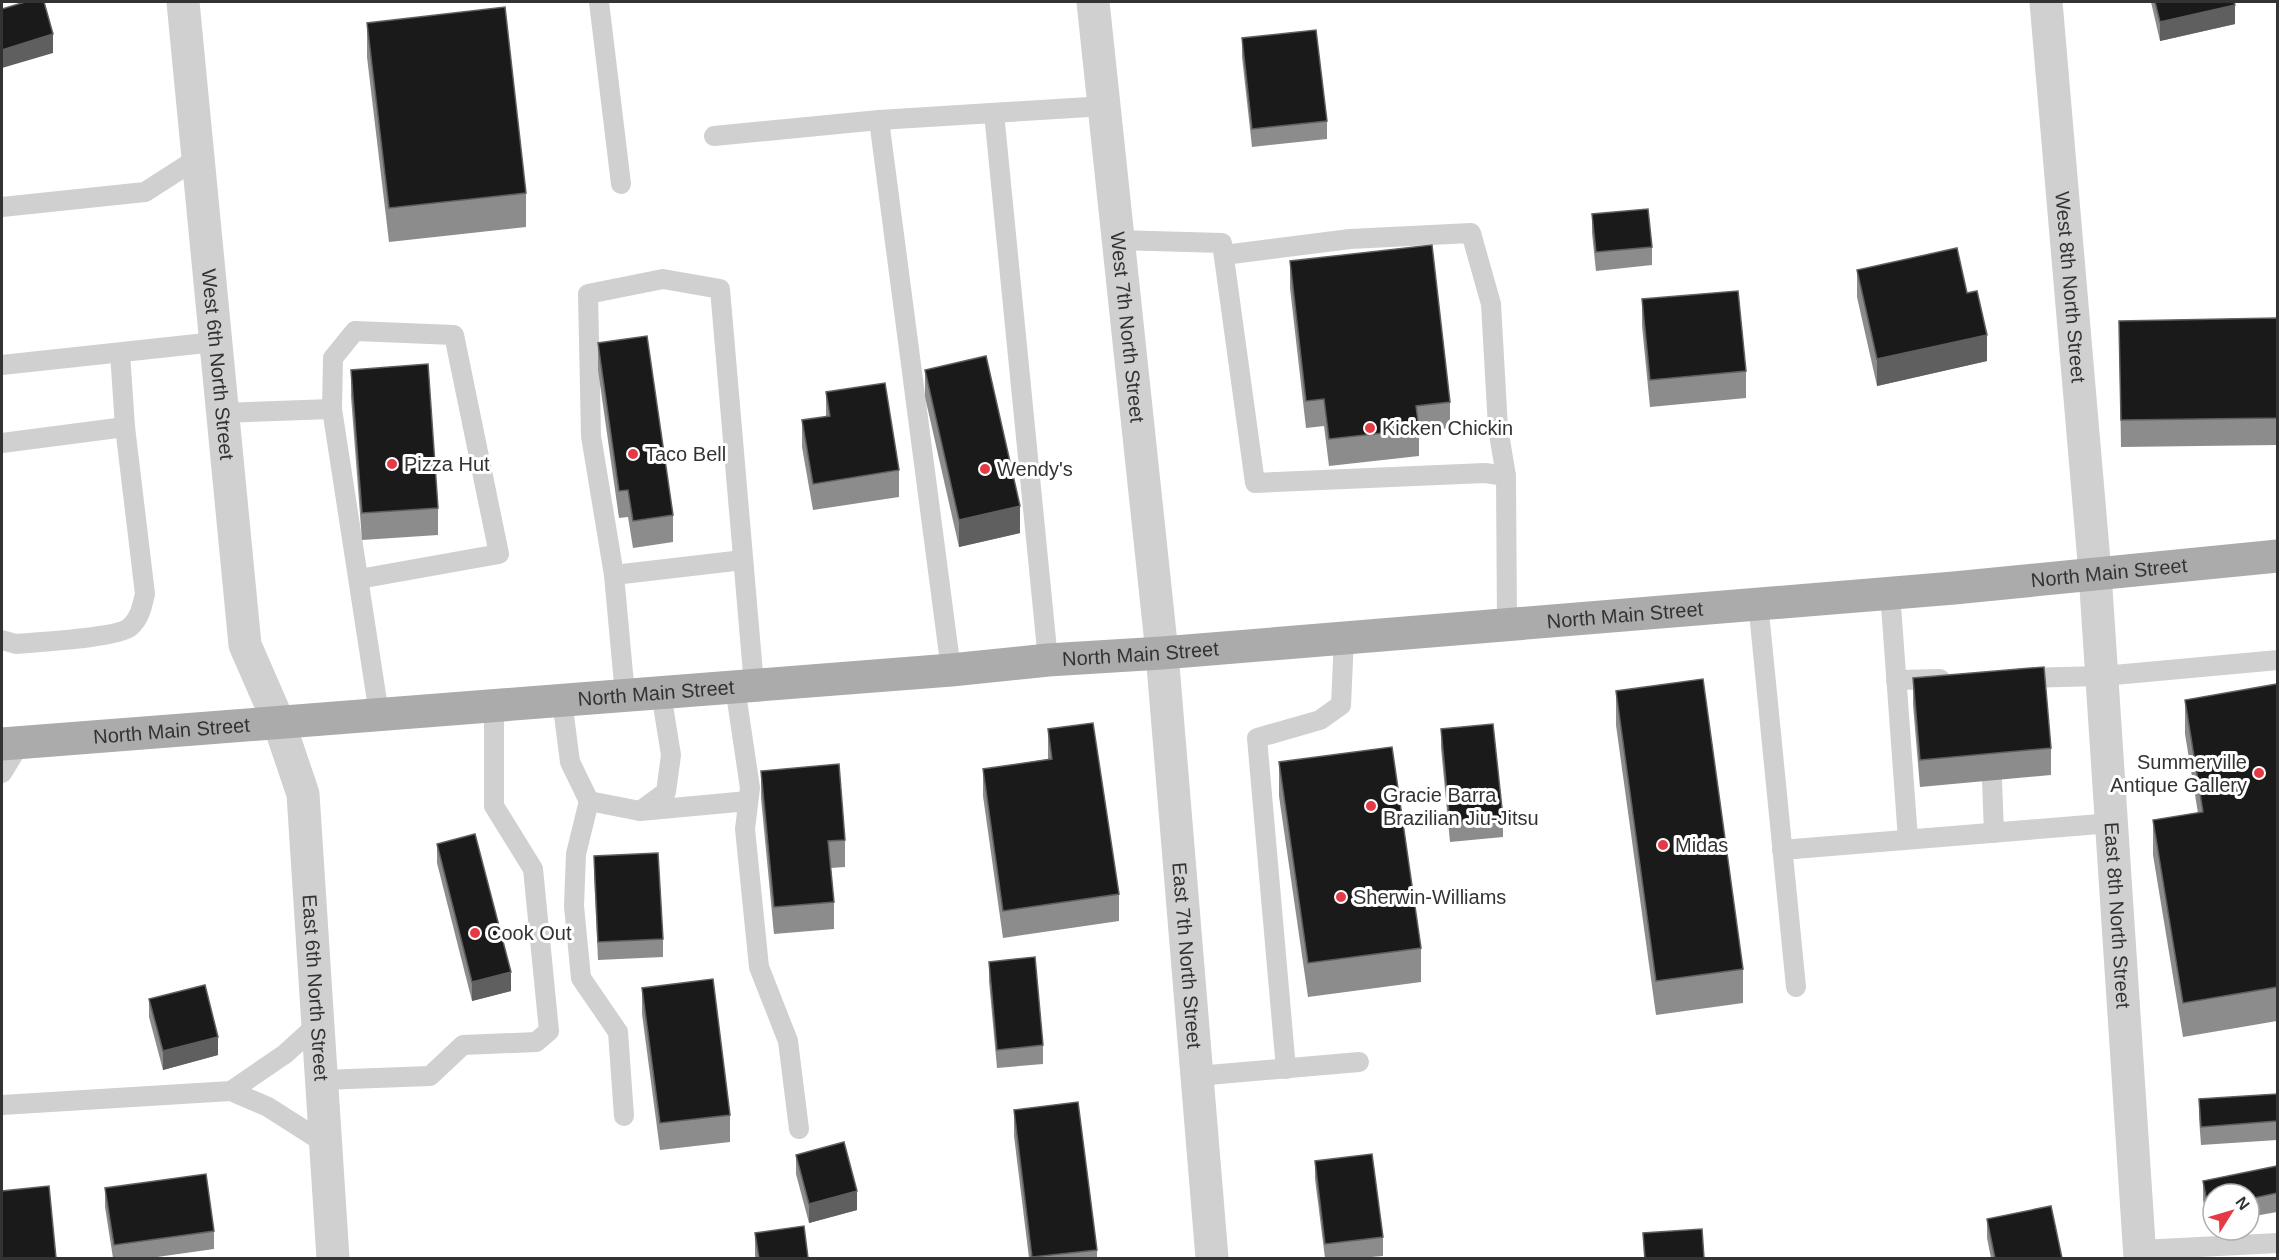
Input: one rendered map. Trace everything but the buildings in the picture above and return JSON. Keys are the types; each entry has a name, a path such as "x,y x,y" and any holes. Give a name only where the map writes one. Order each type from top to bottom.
{"main road":[{"name":"North Main Street","path":"11,743 1344,638 1890,592 2277,556"}],"street":[{"name":"West 6th North Street","path":"183,2 245,645 279,723"},
{"name":"West 7th North Street","path":"1093,2 1105,106 1116,240 1162,653"},
{"name":"West 8th North Street","path":"2046,2 2096,573"},
{"name":"East 8th North Street","path":"2096,573 2140,1255"},
{"name":"East 7th North Street","path":"1162,653 1212,1258"},
{"name":"East 6th North Street","path":"279,723 303,794 333,1258"}],"lane":[{"path":"599,2 621,184"},
{"path":"714,136 879,120 1105,106"},
{"path":"994,113 1048,660"},
{"path":"879,120 951,670"},
{"path":"2,207 146,192 198,158"},
{"path":"1224,255 1350,239 1471,232 1491,304 1498,428 1506,476 1507,624"},
{"path":"1116,240 1222,243 1255,483 1485,473 1506,476"},
{"path":"625,695 614,575 591,436 588,294 663,279 720,289 743,560 745,686 750,788 745,829 759,967 788,1041 799,1129"},
{"path":"359,579 499,554 454,335 356,331 333,358 332,409 379,714"},
{"path":"2,365 215,342"},
{"path":"2,640 16,644 111,634 128,629 139,617 145,594 125,427 120,353"},
{"path":"222,414 332,409"},
{"path":"2,443 125,427"},
{"path":"614,575 743,560"},
{"path":"1890,592 1908,840"},
{"path":"1758,602 1796,987"},
{"path":"1286,1069 1257,738 1320,720 1341,705 1344,638"},
{"path":"1998,678 2103,676 2277,660"},
{"path":"1896,680 1964,679"},
{"path":"640,811 666,792 671,755 661,693"},
{"path":"562,700 570,762 589,801 576,854 574,906 581,978 618,1032 624,1116"},
{"path":"322,1080 430,1076 463,1045 536,1042 549,1030 533,870 494,806 494,705"},
{"path":"2,773 11,743"},
{"path":"1992,780 1994,833"},
{"path":"589,801 640,811 748,801"},
{"path":"1782,850 2112,823"},
{"path":"231,1091 285,1054 318,1024"},
{"path":"1197,1076 1359,1062"},
{"path":"2,1105 231,1091 268,1107 326,1144"},
{"path":"2140,1255 2277,1243"}],"place":[{"name":"Kicken Chickin","path":"1370,428"},
{"name":"Taco Bell","path":"633,454"},
{"name":"Pizza Hut","path":"392,464"},
{"name":"Wendy's","path":"985,469"},
{"name":"Summerville Antique Gallery","path":"2259,773"},
{"name":"Gracie Barra Brazilian Jiu-Jitsu","path":"1371,806"},
{"name":"Midas","path":"1663,845"},
{"name":"Sherwin-Williams","path":"1341,897"},
{"name":"Cook Out","path":"475,933"}]}
